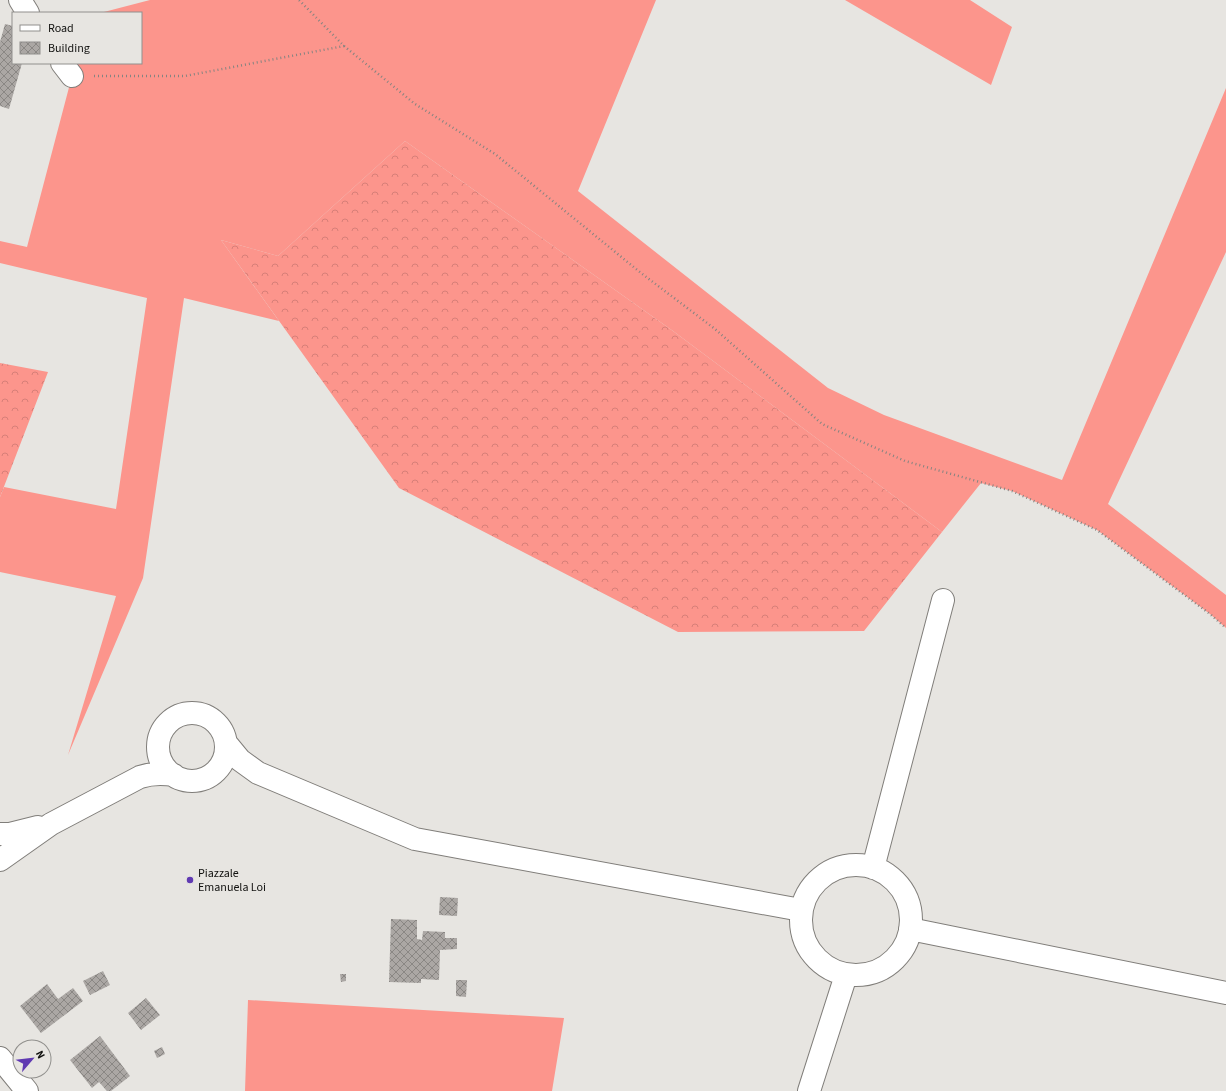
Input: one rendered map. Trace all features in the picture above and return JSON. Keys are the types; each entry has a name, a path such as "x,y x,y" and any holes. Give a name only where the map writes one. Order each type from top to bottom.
{"street":[{"path":"20,0 27,12"},
{"path":"873,868 943,600"},
{"path":"188,713 198,713 208,717 217,724 223,733 226,743 225,754 221,764 206,778 195,780 184,780 174,775 165,767 160,756 158,745 161,733 167,724 176,716 188,713"},
{"path":"226,743 240,760 258,773 415,839 801,910"},
{"path":"140,777 159,749"},
{"path":"0,860 51,824 140,777 160,773 174,775"},
{"path":"0,834 10,834 51,824"},
{"path":"856,865 873,868 891,878 903,892 910,910 910,929 905,946 895,960 881,970 864,975 846,975 830,969 816,959 806,944 801,928 801,910 808,892 820,878 837,868 856,865"},
{"path":"910,929 1226,993"},
{"path":"809,1091 846,975"},
{"path":"0,1058 27,1091"}],"path":[{"path":"299,0 344,46 415,104 495,154 641,273 715,329 822,424 905,461 1012,491 1097,530 1210,614 1226,628"},
{"path":"67,69 185,76 344,46"}],"green space":[{"path":"150,0 656,0 578,191 828,388 884,415 1062,480 1226,88 1226,252 1108,504 1226,595 1226,628 1210,614 1097,530 1012,491 981,483 942,532 673,331 405,141 278,256 221,240 279,321 184,298 143,578 68,755 116,596 0,572 0,497 4,487 116,509 147,298 0,263 0,241 27,247 72,76 63,64 142,64 142,12 104,12"},
{"path":"845,0 970,0 1012,27 991,85"},
{"path":"405,141 673,331 942,532 864,631 678,632 399,488 221,240 278,256"},
{"path":"0,363 48,372 0,497"},
{"path":"248,1000 564,1018 552,1091 245,1091"}],"building":[{"path":"5,24 12,26 12,64 22,64 9,109 0,106 0,42"},
{"path":"440,897 458,898 457,916 439,915"},
{"path":"391,919 417,920 417,939 422,940 423,931 445,932 445,938 457,938 457,949 440,950 439,980 421,979 421,983 389,982"},
{"path":"103,971 110,985 90,995 83,981"},
{"path":"340,974 346,974 346,981 341,982"},
{"path":"456,980 467,980 466,997 456,996"},
{"path":"47,984 58,999 73,988 83,1001 41,1033 20,1006"},
{"path":"146,998 160,1015 141,1030 128,1013"},
{"path":"100,1036 130,1076 111,1091 107,1091 99,1082 92,1088 70,1060"},
{"path":"162,1047 165,1054 157,1058 154,1051"}],"place":[{"name":"Piazzale Emanuela Loi","path":"190,880"}]}
